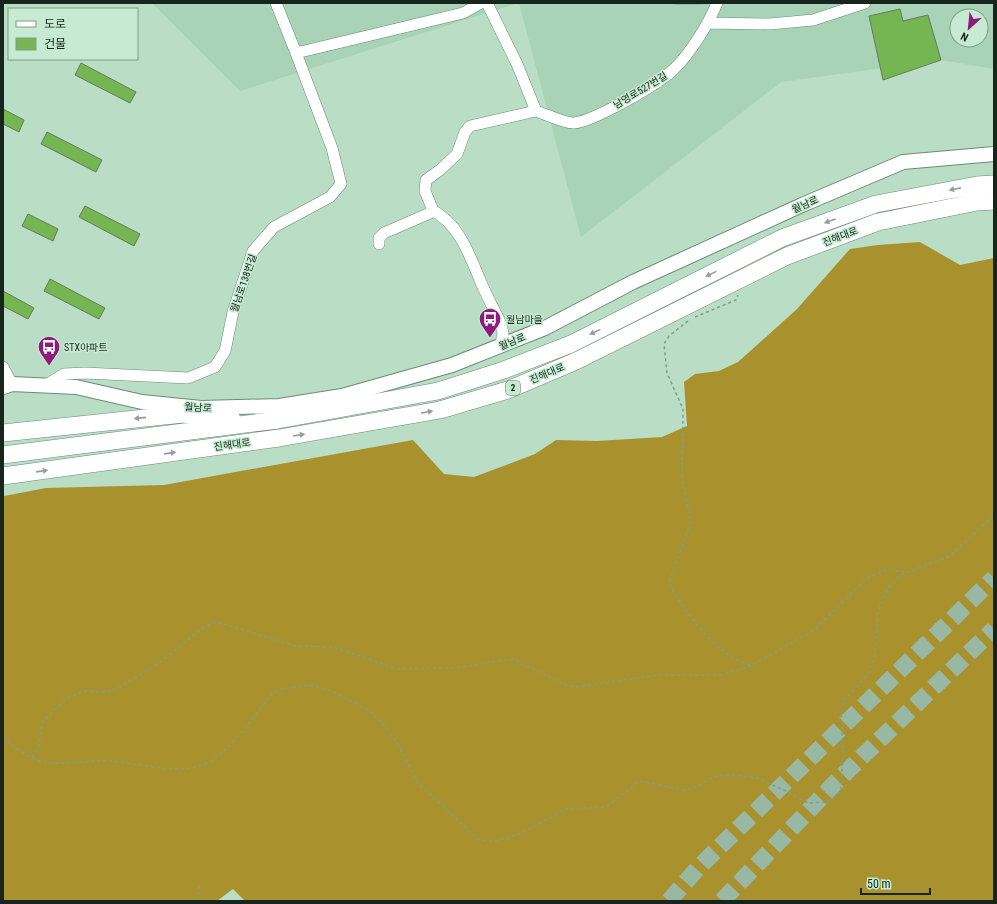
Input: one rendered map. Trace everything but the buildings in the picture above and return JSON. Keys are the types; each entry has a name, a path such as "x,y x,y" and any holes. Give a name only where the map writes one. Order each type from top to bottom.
{"highway":[{"name":"진해대로","path":"3,455 262,422 360,407 438,391 504,370 571,344 782,238 876,204 977,185 994,184"},
{"name":"진해대로","path":"3,476 287,437 440,410 508,390 576,361 787,256 836,237 878,222 977,202 994,201"},
{"path":"3,433 183,414 262,422"}],"main road":[{"name":"월남로","path":"7,385 48,384 76,387 142,402 201,408 279,406 342,396 452,365 545,328 640,278 802,205 903,162 994,154"}],"street":[{"path":"276,3 296,53 463,13 481,3"},
{"path":"487,3 517,64 536,111 477,124 467,129 457,154 440,170 426,180 425,191 432,210 449,223 466,248 501,324 503,334 501,345"},
{"name":"남영로527번길","path":"536,111 573,123 591,118 635,95 674,70 709,23 717,3"},
{"path":"709,23 770,24 813,20 865,3"},
{"name":"월남로138번길","path":"48,384 64,374 85,373 188,378 215,367 225,351 233,312 253,251 274,227 330,197 342,184 332,148 296,53"},
{"path":"379,244 380,238 384,233 418,219 432,210"},
{"path":"3,366 7,385"}],"path":[{"path":"740,290 736,300 689,320 669,336 664,344 667,373 683,409 682,480 691,521 669,582 673,592 708,637 731,656 751,666"},
{"path":"3,737 32,757 56,764 109,761 156,767 193,768 209,762 228,746 273,693 286,688 311,685 334,692 371,712 386,726 418,783 478,839 492,842 522,834 566,809 606,807 640,781 684,790 699,786 716,777 737,775 757,778 808,803 819,804 836,797 841,789 844,753 841,713 844,700 869,674 875,657 878,611 888,588 901,575 950,556 994,515"},
{"path":"32,757 39,746 42,722 65,700 83,691 107,692 118,688 159,663 203,628 213,622 296,646 334,647 396,669 455,668 512,659 576,687 658,675 720,675 751,666 814,630 866,579 884,570 908,572"},
{"path":"197,901 200,885"}],"shaded area":[{"path":"152,3 518,3 240,91"},
{"path":"519,3 994,3 994,69 941,60 781,82 581,237"},
{"path":"920,242 960,265 994,258 994,901 245,901 233,889 217,901 3,901 4,496 46,488 164,485 413,440 444,474 474,477 535,454 556,440 597,441 662,437 687,426 684,382 695,374 719,371 738,362 797,309 850,249"}],"waterway":[{"path":"675,3 703,3"}],"tunnel":[{"path":"669,901 697,869 994,578"},
{"path":"722,901 837,781 994,629"}],"place":[{"name":"월남마을","path":"490,338"},
{"name":"STX아파트","path":"49,366"}]}
